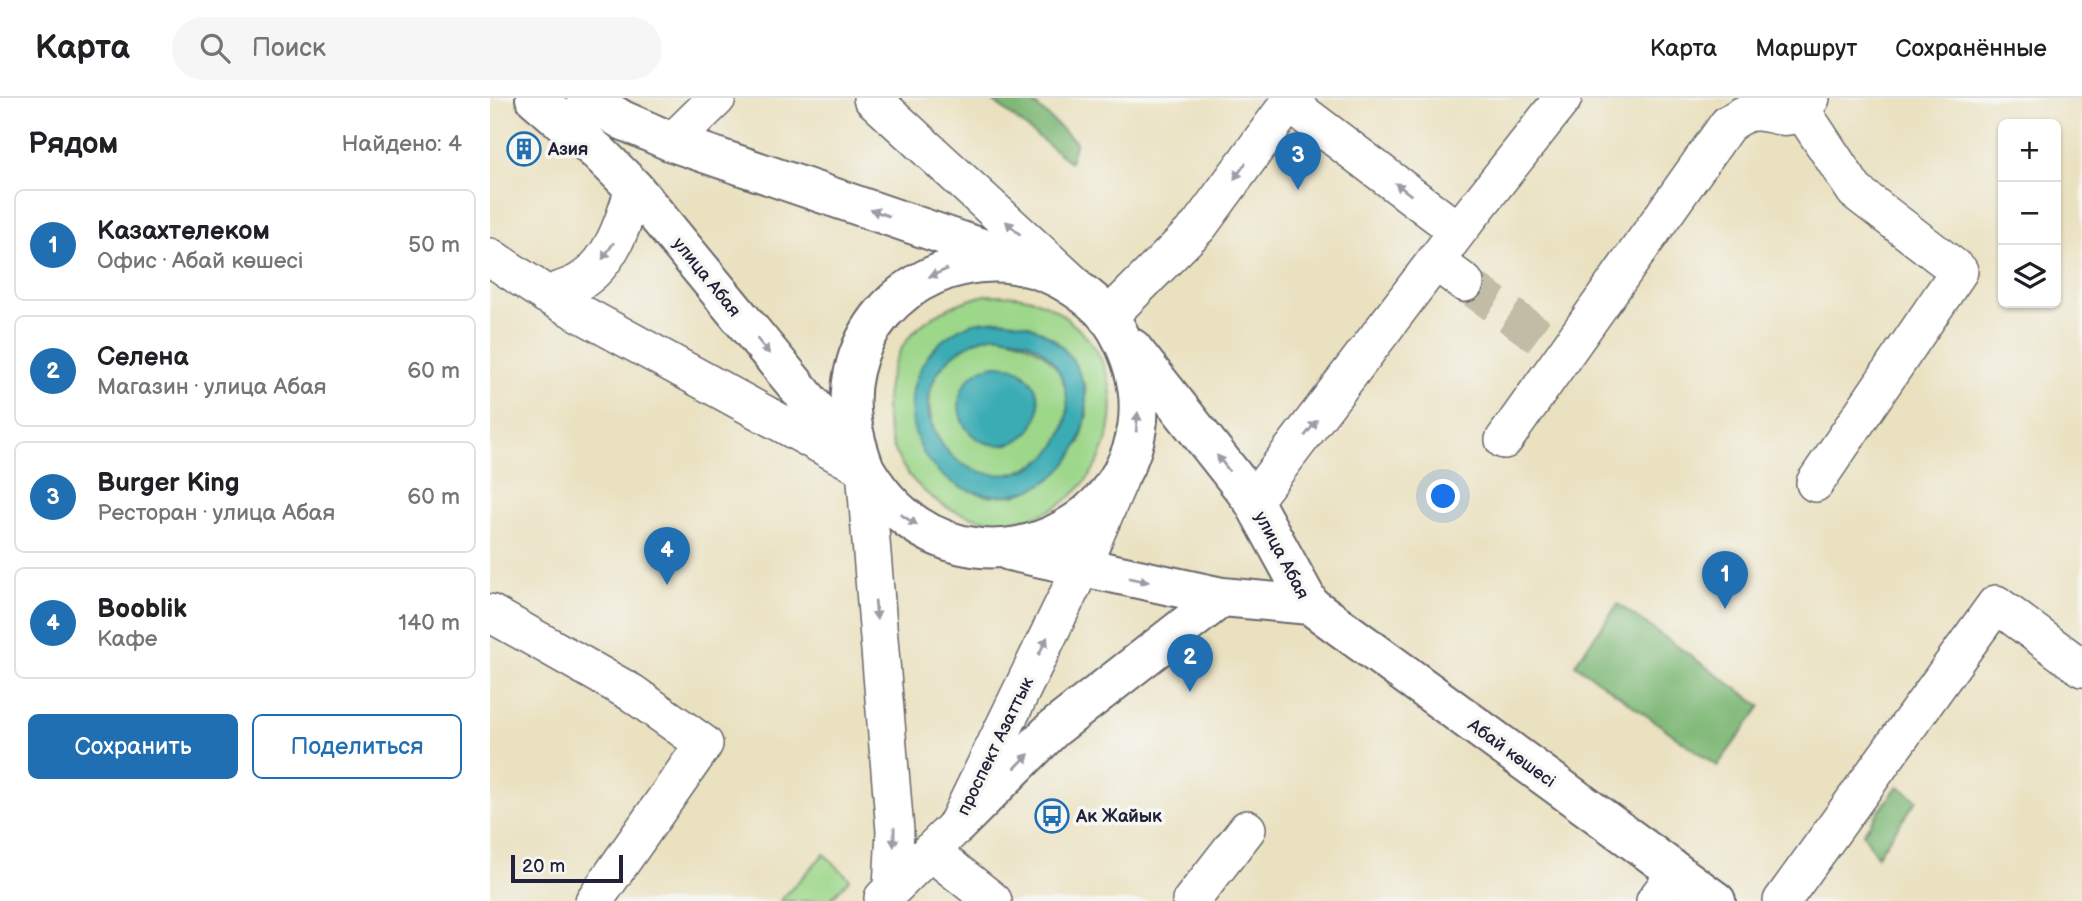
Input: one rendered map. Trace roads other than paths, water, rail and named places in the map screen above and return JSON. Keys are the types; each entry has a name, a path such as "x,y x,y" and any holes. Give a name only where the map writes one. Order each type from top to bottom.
{"main road":[{"name":"улица Абая","path":"535,98 599,153 634,188 864,469 880,495 931,535 965,546 1001,549 1222,597 1310,605"},
{"name":"улица Абая","path":"586,98 622,120 672,142 1037,267 1082,290 1253,501 1310,605"},
{"name":"улица Абая","path":"864,469 853,437 851,393 854,370 865,339 884,311 909,289 938,272 970,262 1004,261 1037,267"},
{"name":"улица Абая","path":"1001,549 1038,542 1072,527 1101,502 1122,472 1135,436 1139,398 1132,361 1111,323"},
{"path":"943,838 1053,729 1222,597"},
{"name":"Абай көшесі","path":"1310,605 1666,887 1716,901"}],"street":[{"path":"672,142 718,98"},
{"path":"872,98 1082,290"},
{"path":"1253,501 1458,231 1563,98"},
{"path":"1111,323 1199,226 1289,103 1458,231"},
{"path":"1504,440 1553,345 1725,111 1779,118 1807,105 1855,191 1959,271 1815,483"},
{"path":"547,295 580,282 604,257 622,228 634,188"},
{"path":"491,260 547,295 864,469"},
{"path":"1435,261 1465,283"},
{"name":"проспект Азаттык","path":"864,469 895,831 886,894"},
{"name":"проспект Азаттык","path":"886,894 943,838 1081,568 1122,472"},
{"path":"1782,901 1996,604 2082,668"},
{"path":"490,613 632,693 705,744 594,901"},
{"path":"1191,901 1247,830"},
{"path":"943,838 993,901"}],"water":[{"path":"1000,320 1031,326 1062,348 1080,376 1086,407 1080,438 1065,465 1041,485 1009,495 971,491 943,476 929,461 918,443 912,416 912,399 920,368 940,343 968,325","holes":["995,335 1019,339 1040,349 1058,371 1067,397 1065,424 1053,449 1041,461 1012,474 982,472 954,458 932,428 928,410 929,392 946,362 976,341"]},
{"path":"999,365 1014,368 1027,377 1036,390 1039,405 1036,420 1027,433 1014,442 999,445 984,442 971,433 962,420 959,405 962,390 971,377 984,368"}],"tunnel":[{"path":"1465,283 1539,336"}],"place":[{"name":"Азия","path":"524,149"},
{"name":"Burger King","path":"1298,190"},
{"name":"Booblik","path":"667,585"},
{"name":"Казахтелеком","path":"1725,609"},
{"name":"Селена","path":"1190,692"},
{"name":"Ак Жайык","path":"1052,816"}]}
